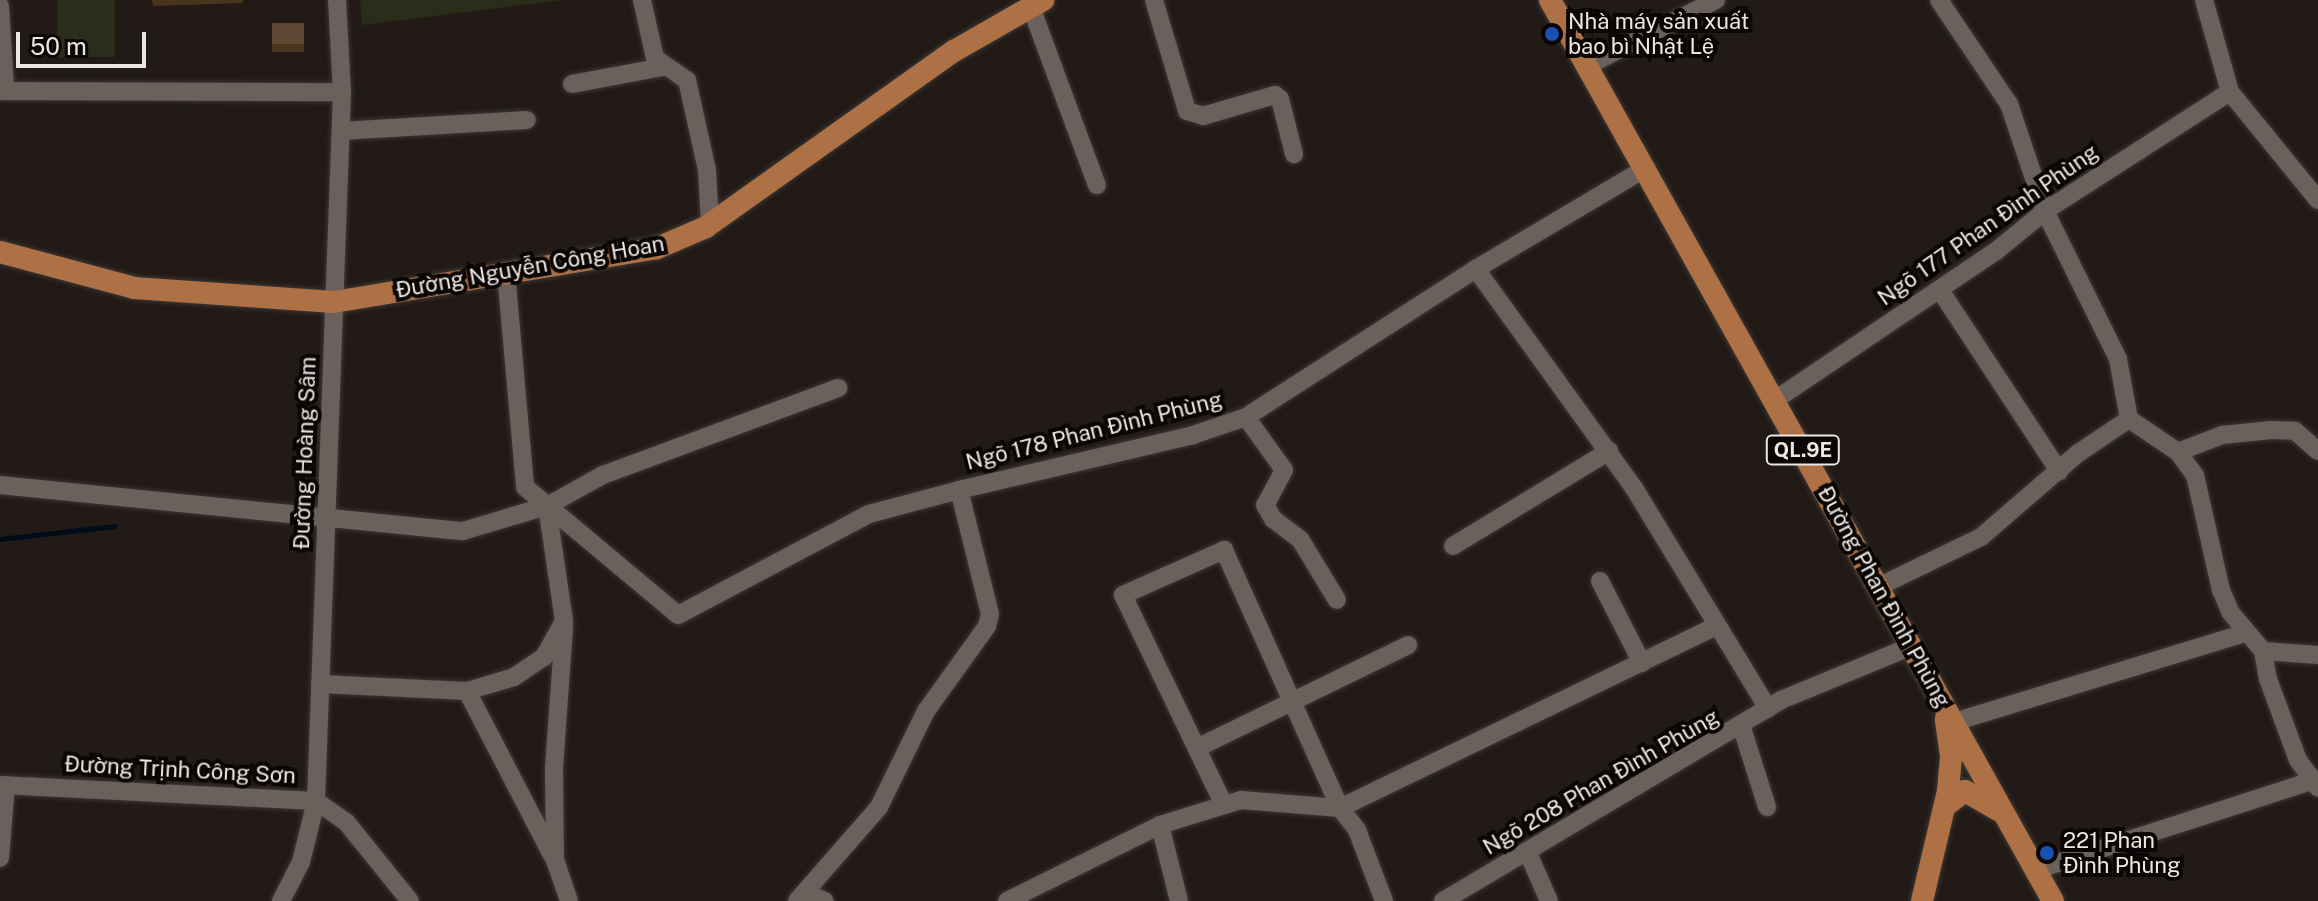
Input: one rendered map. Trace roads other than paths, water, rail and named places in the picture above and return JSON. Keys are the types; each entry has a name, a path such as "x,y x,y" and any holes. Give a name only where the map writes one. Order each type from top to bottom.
{"main road":[{"name":"Đường Phan Đình Phùng","path":"1550,0 2053,901"},
{"name":"Đường Nguyễn Công Hoan","path":"0,252 134,288 334,302 657,248 710,224 954,51 1037,4"},
{"path":"1922,901 1945,806 1949,734 1931,681"},
{"path":"1945,806 1956,794 1974,792 2010,822"}],"street":[{"name":"Đường Hoàng Sâm","path":"281,901 301,862 316,801 341,131 337,0"},
{"path":"642,0 655,58 663,67 687,80 707,170 710,224"},
{"path":"1154,0 1187,111 1203,116 1275,95 1280,99 1294,154"},
{"path":"1587,66 1716,0"},
{"path":"1939,0 2009,104 2045,211 2103,320 2122,373 2129,419 2178,452 2195,475 2221,590 2245,633 2263,651 2268,679 2298,760 2316,783 2036,870"},
{"path":"2204,0 2230,92 2318,200"},
{"path":"1037,4 1097,185"},
{"path":"0,6 2,89 181,94 342,92"},
{"path":"572,84 663,67"},
{"name":"Ngõ 177 Phan Đình Phùng","path":"1775,400 1940,290 2045,211 2230,92"},
{"path":"341,131 527,120"},
{"name":"Ngõ 178 Phan Đình Phùng","path":"800,897 879,807 926,711 987,626 990,614 959,490 1193,435 1246,417 1476,269 1646,168"},
{"path":"1476,269 1526,345 1609,451 1717,626 1774,704"},
{"path":"506,273 524,479 529,493 678,615 869,514 959,490"},
{"path":"1940,290 2059,471"},
{"path":"0,485 463,531 547,506 638,460 838,388"},
{"path":"1246,417 1284,470 1265,505 1273,519 1300,539 1337,600"},
{"path":"1878,587 1981,537 2059,471 2129,419"},
{"path":"2178,452 2222,435 2272,430 2295,431 2318,451"},
{"path":"1453,546 1609,451"},
{"path":"547,506 564,621 554,768 555,860"},
{"path":"1224,805 1123,595 1224,550 1340,808 1357,830 1384,901"},
{"path":"1600,581 1642,663"},
{"path":"320,684 467,691 514,677 544,657 564,621"},
{"path":"1007,901 1160,825 1241,800 1340,808 1717,626"},
{"path":"1954,722 2245,633"},
{"path":"1197,748 1408,645"},
{"name":"Ngõ 208 Phan Đình Phùng","path":"1443,901 1742,728 1774,704 1912,646"},
{"path":"2263,651 2318,655"},
{"path":"467,691 555,860 569,901"},
{"path":"1742,728 1767,807"},
{"path":"0,858 3,785"},
{"name":"Đường Trịnh Công Sơn","path":"3,785 316,801 347,823 410,901"},
{"path":"1160,825 1179,901"},
{"path":"1528,853 1549,901"},
{"path":"800,897 825,901"}],"waterway":[{"path":"0,539 114,526"}],"place":[{"name":"Nhà máy sản xuất bao bì Nhật Lệ","path":"1552,34"},
{"name":"221 Phan Đình Phùng","path":"2047,853"}]}
